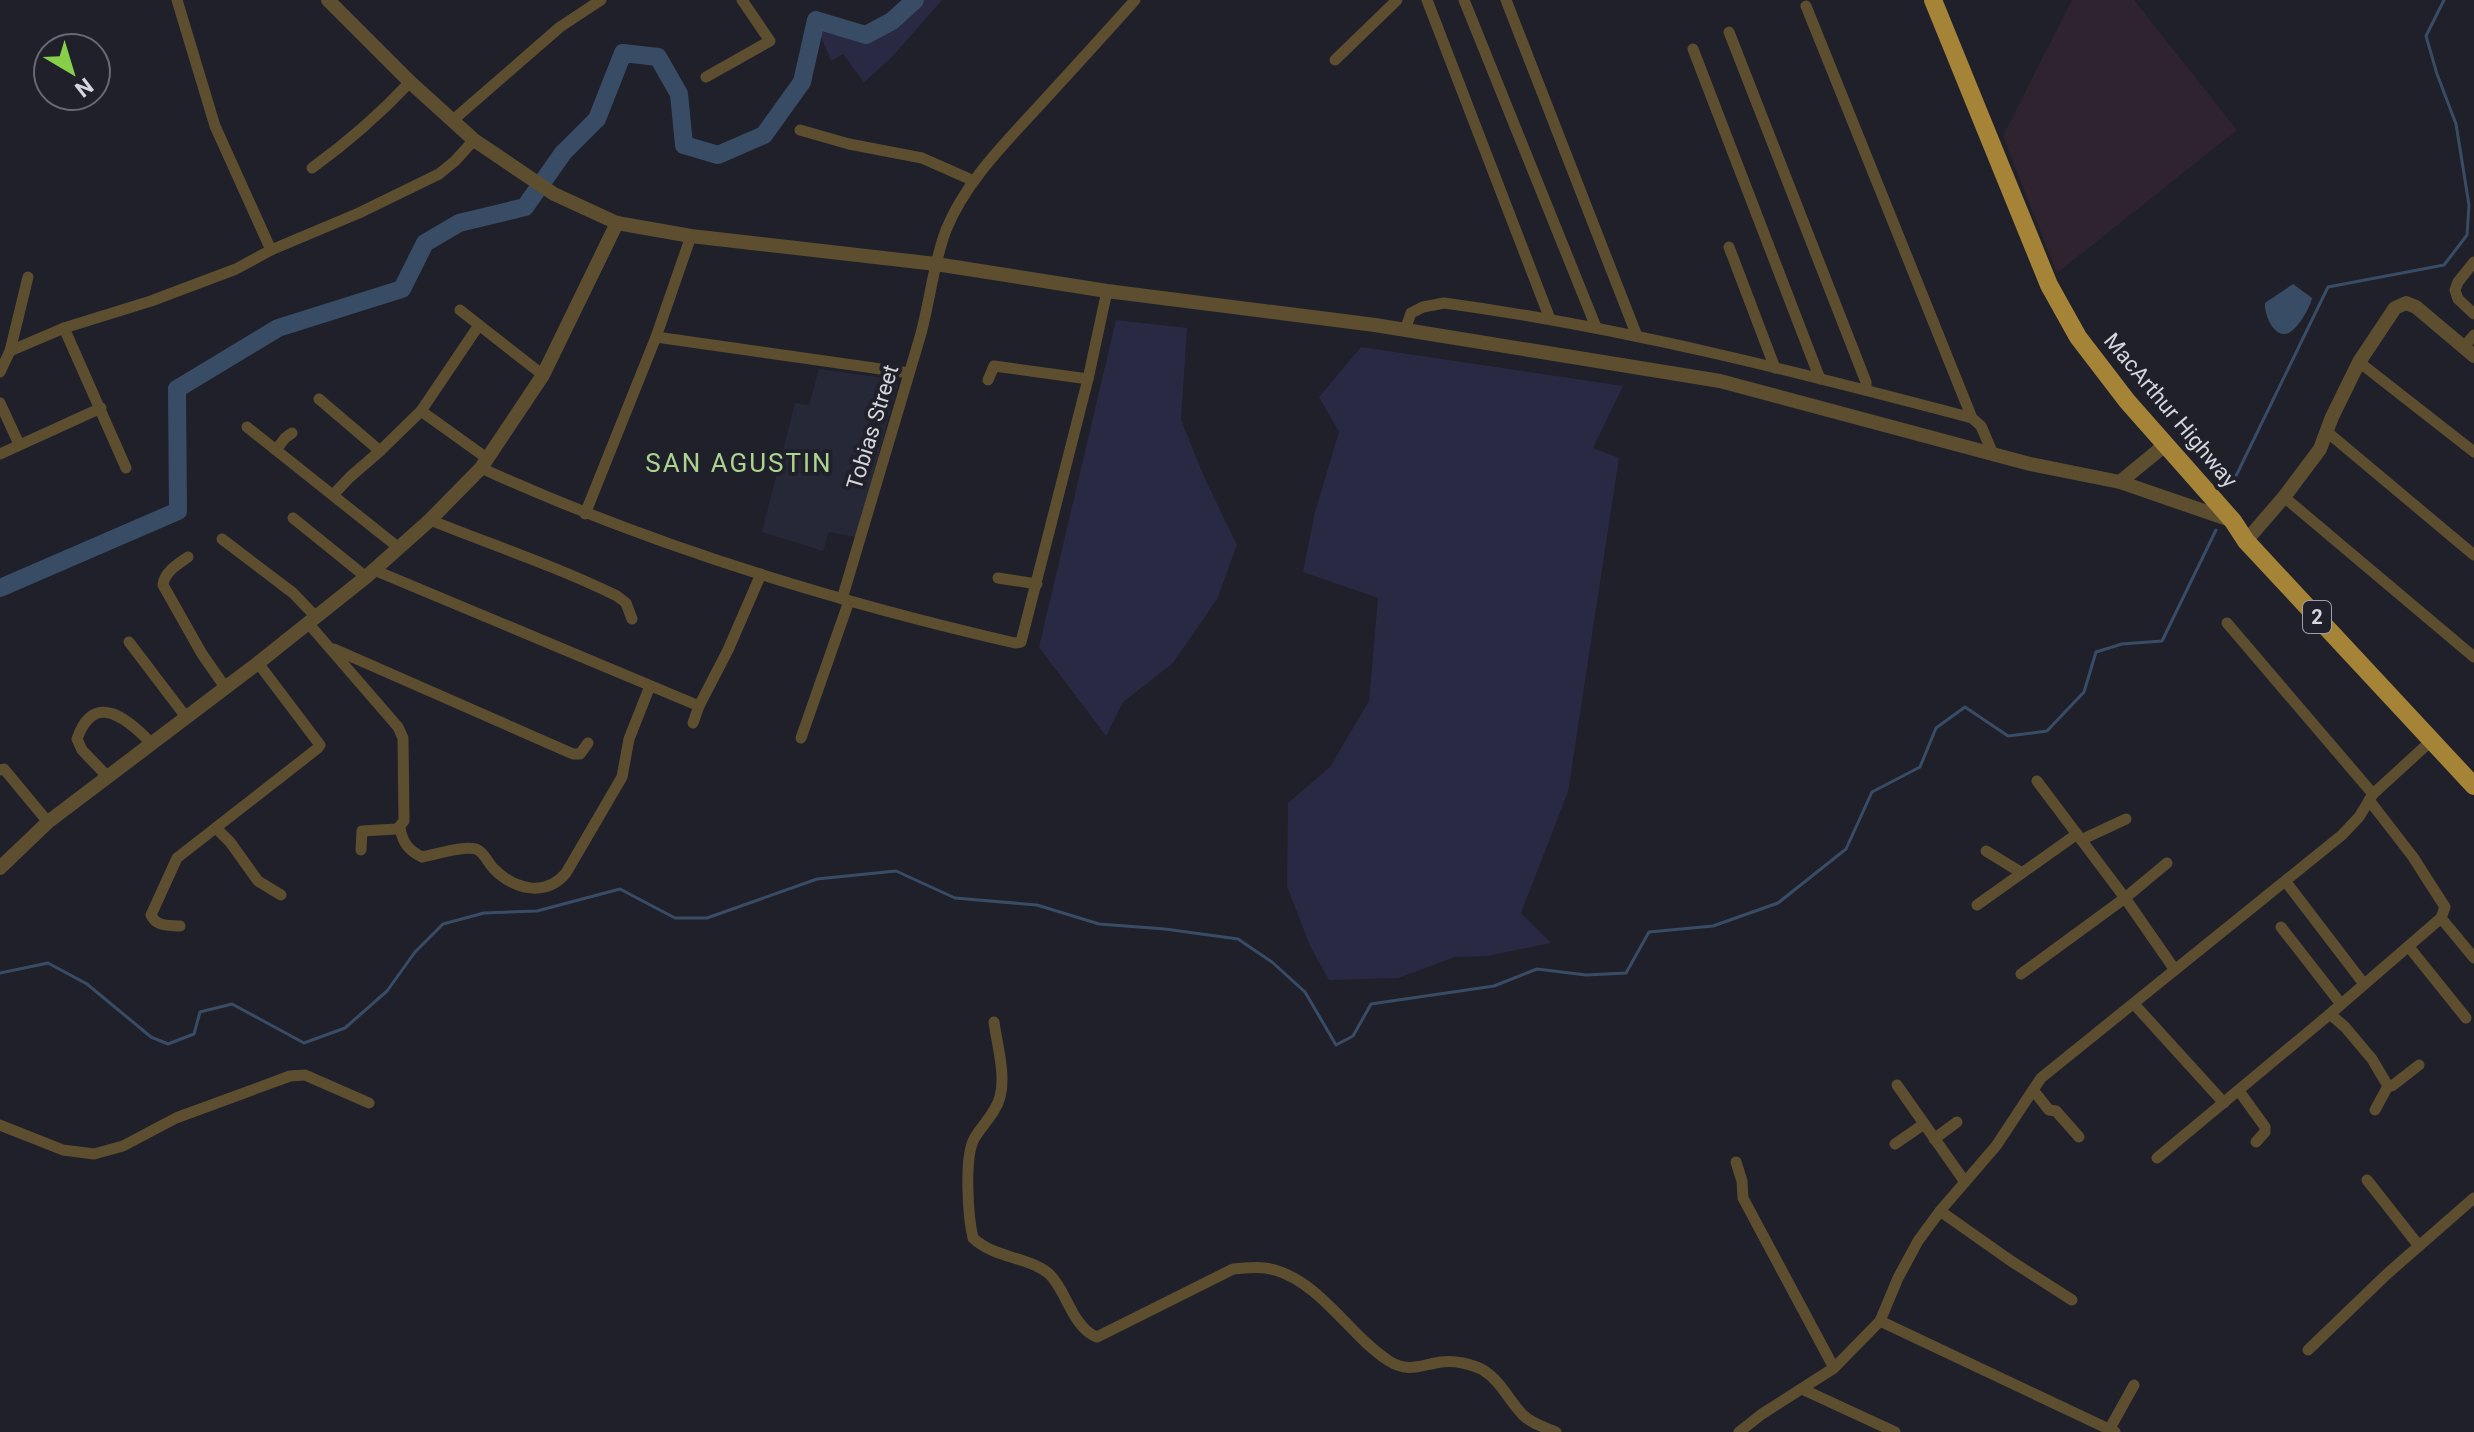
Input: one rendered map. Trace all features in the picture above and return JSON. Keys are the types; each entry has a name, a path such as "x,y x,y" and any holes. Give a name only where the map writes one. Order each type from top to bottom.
{"highway":[{"name":"MacArthur Highway","path":"1933,0 2049,285 2078,337 2127,401 2233,521 2246,541 2474,786"}],"street":[{"path":"177,0 215,126 271,250"},
{"path":"328,0 410,82 474,140 554,194 617,223 691,236 936,264 1107,291 1405,330 1720,381 1993,454 2120,482 2233,521"},
{"path":"452,121 560,27 601,0"},
{"path":"706,77 770,41 742,0"},
{"name":"Tobias Street","path":"801,738 845,600 928,309 946,230 974,181 997,152 1135,0"},
{"path":"1335,60 1397,0"},
{"path":"1427,0 1550,319"},
{"path":"1464,0 1596,327"},
{"path":"1506,0 1637,336"},
{"path":"1806,6 1972,418 1981,426 1993,454"},
{"path":"1729,32 1866,382 1866,390"},
{"path":"1693,49 1820,379"},
{"path":"312,168 346,144 410,82"},
{"path":"800,130 849,144 922,158 974,181"},
{"path":"10,351 64,328 236,269 439,174 474,140"},
{"path":"0,868 48,822 258,663 370,573 430,520 484,464 543,375 617,223"},
{"path":"585,514 656,337 691,236"},
{"path":"1729,247 1775,368"},
{"path":"2474,262 2455,290 2458,299 2474,314"},
{"path":"0,372 10,351 28,277"},
{"path":"421,411 484,464 585,514 845,600 917,620 1021,642 1088,379 1107,291"},
{"path":"1405,330 1411,313 1444,303 1550,319 1775,368 1972,418"},
{"path":"2246,541 2320,449 2359,362 2395,308 2406,303 2416,307 2469,352 2474,335"},
{"path":"460,310 543,375"},
{"path":"333,495 421,411 479,325"},
{"path":"64,328 126,468"},
{"path":"656,337 909,373"},
{"path":"2359,362 2474,452"},
{"path":"988,380 994,366 1088,379"},
{"path":"319,399 380,451"},
{"path":"0,403 19,444"},
{"path":"0,454 101,408"},
{"path":"247,427 399,548"},
{"path":"2326,431 2474,555"},
{"path":"276,450 292,433"},
{"path":"2120,482 2165,445"},
{"path":"2284,497 2474,657"},
{"path":"293,518 370,573 699,706"},
{"path":"430,520 602,588 626,603 632,619"},
{"path":"222,539 293,593 330,647 402,733 404,821 400,828 409,850 422,857 469,847 482,853 505,878 528,888 546,888 557,884 622,777 632,729 650,686"},
{"path":"188,557 170,571 163,579 163,585 202,654 225,687"},
{"path":"693,723 761,574"},
{"path":"998,578 1037,584"},
{"path":"2157,1158 2409,947 2441,918 2445,907 2371,797 2227,623"},
{"path":"129,642 186,717"},
{"path":"330,647 573,754 580,754 588,743"},
{"path":"180,926 154,922 151,915 177,858 320,745 258,663"},
{"path":"107,776 82,750 77,739 81,728 95,714 107,711 121,716 151,743"},
{"path":"1739,1432 1834,1368 1880,1321 1918,1241 1996,1146 2041,1078 2352,827 2371,797 2432,740"},
{"path":"0,770 4,769 48,822"},
{"path":"2037,781 2175,970"},
{"path":"1977,905 2079,837 2126,819"},
{"path":"361,850 362,831 400,828"},
{"path":"217,829 258,881 281,895"},
{"path":"1986,851 2022,873"},
{"path":"2021,974 2125,898 2167,863"},
{"path":"2286,882 2364,984"},
{"path":"2441,918 2474,958"},
{"path":"2281,927 2341,1004"},
{"path":"2409,947 2466,1018"},
{"path":"2134,1004 2224,1103"},
{"path":"2330,1014 2372,1059 2388,1086"},
{"path":"994,1022 1002,1078 1001,1095 972,1143 969,1165 973,1238 993,1251 1048,1273 1083,1327 1093,1336 1097,1337 1233,1269 1255,1267 1275,1270 1316,1294 1387,1360 1401,1368 1413,1369 1443,1361 1472,1365 1494,1379 1534,1423 1556,1432"},
{"path":"2375,1110 2388,1086 2419,1065"},
{"path":"0,1125 63,1150 94,1154 123,1146 176,1118 290,1076 305,1075 369,1103"},
{"path":"1897,1085 1965,1182"},
{"path":"2033,1090 2049,1110 2056,1111 2079,1137"},
{"path":"2239,1091 2265,1127 2265,1132 2256,1142"},
{"path":"1934,1139 1957,1122"},
{"path":"1895,1144 1924,1124"},
{"path":"1736,1162 1743,1198 1834,1368"},
{"path":"2367,1180 2419,1246"},
{"path":"2308,1350 2387,1274 2474,1198"},
{"path":"1940,1211 2072,1300"},
{"path":"1880,1321 2112,1431 2134,1385"},
{"path":"1802,1389 1895,1432"}],"shaded area":[{"path":"906,0 942,0 891,58 864,82 843,54 831,61 813,17 866,31 890,19"},
{"path":"2072,0 2134,0 2237,130 2057,273 2003,136"},
{"path":"2293,284 2312,298 2298,325 2289,333 2280,333 2270,323 2265,303"},
{"path":"1116,320 1187,328 1181,420 1237,545 1217,599 1173,663 1123,702 1106,736 1039,647"},
{"path":"1361,347 1623,386 1593,448 1619,458 1568,792 1521,913 1551,943 1487,956 1455,957 1398,978 1329,980 1310,946 1287,886 1288,803 1330,767 1369,701 1378,598 1303,572 1315,512 1339,432 1319,397"},
{"path":"819,369 899,380 856,537 829,532 823,551 762,532 795,403 809,405"}],"waterway":[{"path":"0,588 178,511 177,389 278,328 402,289 425,243 459,223 525,207 563,153 597,119 623,53 658,57 679,94 684,145 718,155 764,135 802,82 816,20 866,35 892,21 915,0"},
{"path":"2234,480 2328,287 2444,265 2467,235 2469,205 2456,124 2426,36 2444,0"},
{"path":"0,973 48,963 87,984 151,1037 168,1044 194,1034 200,1012 232,1004 304,1043 345,1028 387,991 415,952 443,924 484,913 537,911 620,889 675,918 707,918 817,879 896,871 955,898 1037,905 1099,924 1238,939 1272,962 1305,992 1336,1045 1353,1036 1371,1004 1494,986 1537,969 1586,975 1626,973 1649,932 1713,926 1778,903 1846,849 1872,792 1920,767 1936,728 1965,707 2008,736 2047,731 2084,692 2096,652 2122,644 2162,641 2216,530"}],"district":[{"name":"SAN AGUSTIN","path":"739,463"}]}
